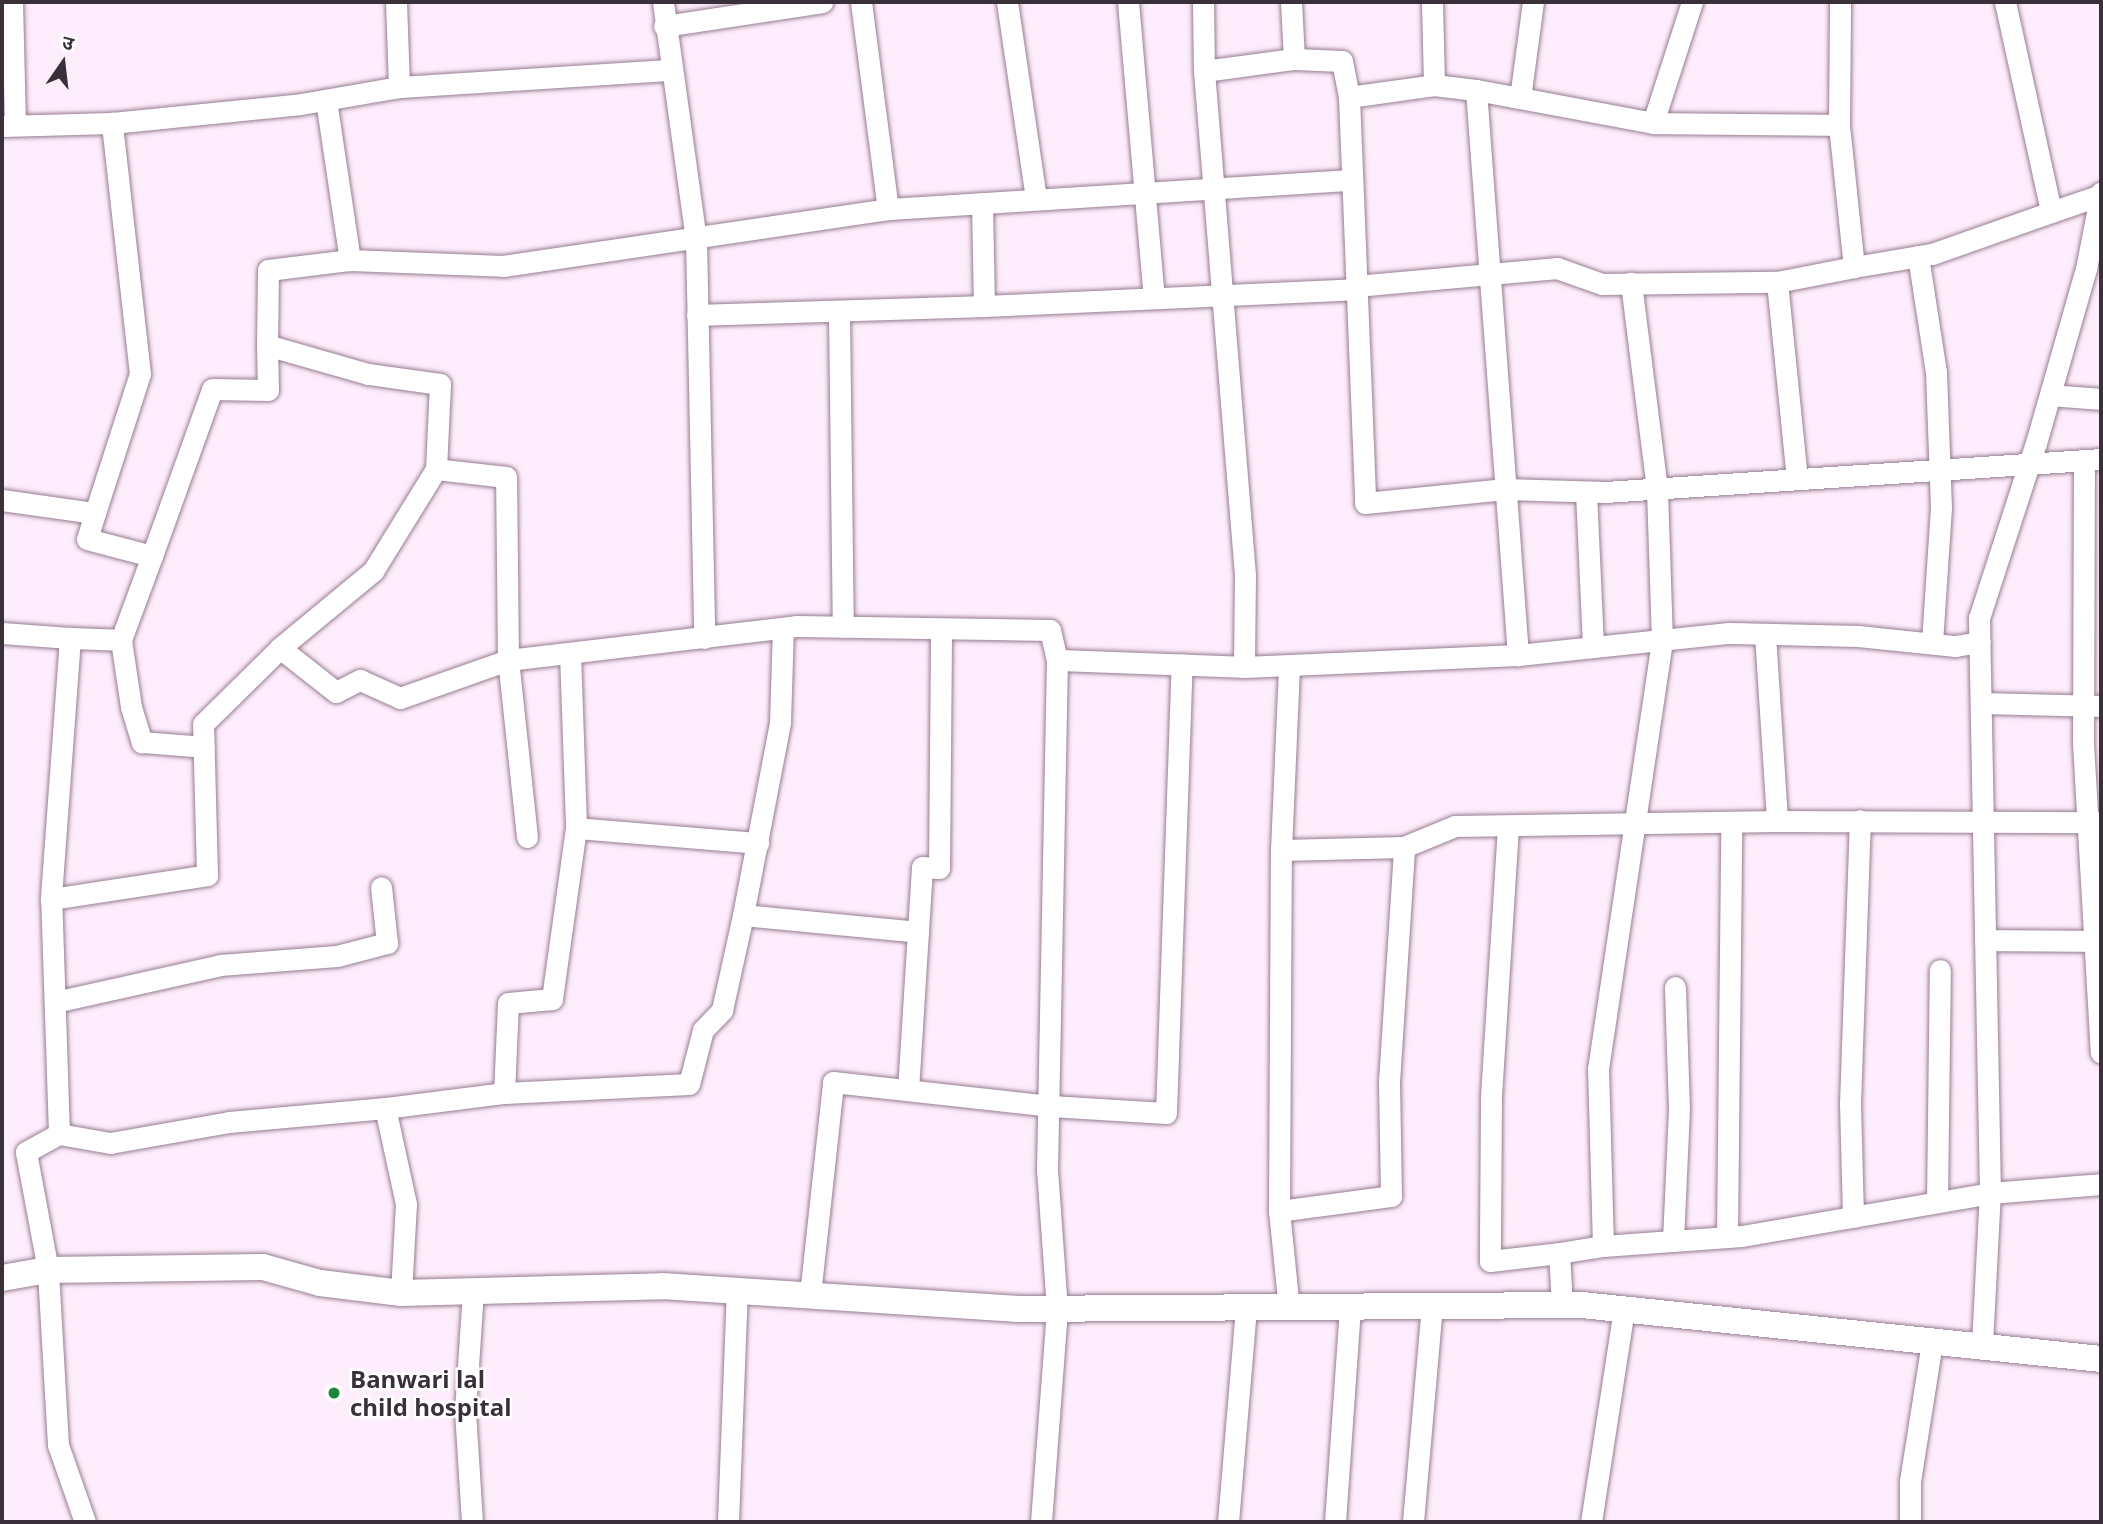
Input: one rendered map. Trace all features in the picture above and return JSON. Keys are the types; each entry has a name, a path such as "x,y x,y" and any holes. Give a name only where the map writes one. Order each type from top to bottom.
{"street":[{"path":"12,2 8,125 112,123 326,100 399,87 516,84 669,70"},
{"path":"396,2 399,87"},
{"path":"663,2 669,70 696,240 704,638"},
{"path":"664,26 822,2"},
{"path":"861,2 888,209"},
{"path":"1007,2 1036,200"},
{"path":"1128,2 1141,191 1154,297"},
{"path":"1203,2 1204,71 1212,188 1245,575 1244,667"},
{"path":"1291,2 1294,59"},
{"path":"1432,2 1434,85"},
{"path":"1520,98 1533,2"},
{"path":"1653,123 1692,2"},
{"path":"1840,2 1839,125 1854,267"},
{"path":"2006,2 2050,212"},
{"path":"1204,71 1294,59 1342,61 1349,97 1365,503 1505,489 1586,492 1657,489 1939,467 2093,459 2092,706 2101,1052"},
{"path":"1349,97 1434,85 1476,90 1653,123 1839,125"},
{"path":"1476,90 1487,278 1518,655"},
{"path":"326,100 350,260"},
{"path":"112,123 140,374 87,539 152,556"},
{"path":"204,747 142,742 121,640 212,388 268,390 268,270 350,260 503,266 696,240 888,209 1141,191 1352,180"},
{"path":"697,315 839,314 1356,288 1487,278 1558,268 1602,284 1777,282 1918,256 2101,193"},
{"path":"1982,1344 1990,1193 1979,618 2031,462 2101,193"},
{"path":"982,203 984,306"},
{"path":"1918,256 1936,372 1939,467 1932,642"},
{"path":"1777,282 1797,479"},
{"path":"1602,1246 1598,1069 1662,641 1657,489 1631,283"},
{"path":"839,314 843,627"},
{"path":"51,899 207,875 203,724 280,649 373,570 436,469 440,384 368,374 267,345"},
{"path":"2050,395 2101,399"},
{"path":"436,469 506,477 508,660 527,837"},
{"path":"1586,492 1593,645"},
{"path":"2,500 95,513"},
{"path":"85,1522 58,1445 48,1270 26,1152 59,1134 110,1143 229,1122 384,1108 504,1093 689,1084 703,1030 722,1010 743,915 780,722 783,628"},
{"path":"280,649 336,692 360,680 400,698 508,660 783,628 1050,630 1057,660 1047,1170 1057,1309 1041,1522"},
{"path":"908,1090 922,867 939,868 941,629"},
{"path":"2,633 121,640"},
{"path":"1057,660 1289,668 1518,655 1593,645 1765,634 1980,642"},
{"path":"1765,634 1777,821"},
{"path":"59,1134 51,899 70,638"},
{"path":"504,1093 508,1003 552,999 576,828 570,653"},
{"path":"810,1295 833,1082 1050,1107 1166,1113 1182,664"},
{"path":"1289,668 1281,850 1279,1211 1289,1309"},
{"path":"1982,703 2092,706"},
{"path":"1281,850 1404,847 1455,826 1984,818 2094,822"},
{"path":"1853,1217 1850,1104 1860,820"},
{"path":"1727,1237 1731,822"},
{"path":"1508,826 1491,1099 1490,1261 1602,1246 1727,1237 1990,1193 2101,1184"},
{"path":"576,828 758,842"},
{"path":"1279,1211 1391,1196 1389,1082 1404,847"},
{"path":"55,1002 220,965 337,956 387,943 382,887"},
{"path":"743,915 918,932"},
{"path":"1985,940 2097,941"},
{"path":"1937,1202 1940,970"},
{"path":"1672,1241 1679,1109 1675,987"},
{"path":"384,1108 406,1204 401,1293"},
{"path":"1559,1253 1562,1306"},
{"path":"2,1278 48,1270 263,1267 320,1283 401,1293 473,1292 550,1286 737,1289 1057,1309 1562,1306 1932,1342 1982,1344 2101,1359"},
{"path":"728,1522 737,1289"},
{"path":"472,1522 466,1411 473,1292"},
{"path":"1413,1522 1432,1306"},
{"path":"1228,1522 1246,1308"},
{"path":"1335,1522 1350,1308"},
{"path":"1591,1522 1624,1310"},
{"path":"1910,1522 1910,1480 1932,1342"}],"place":[{"name":"Banwari lal child hospital","path":"334,1393"}]}
